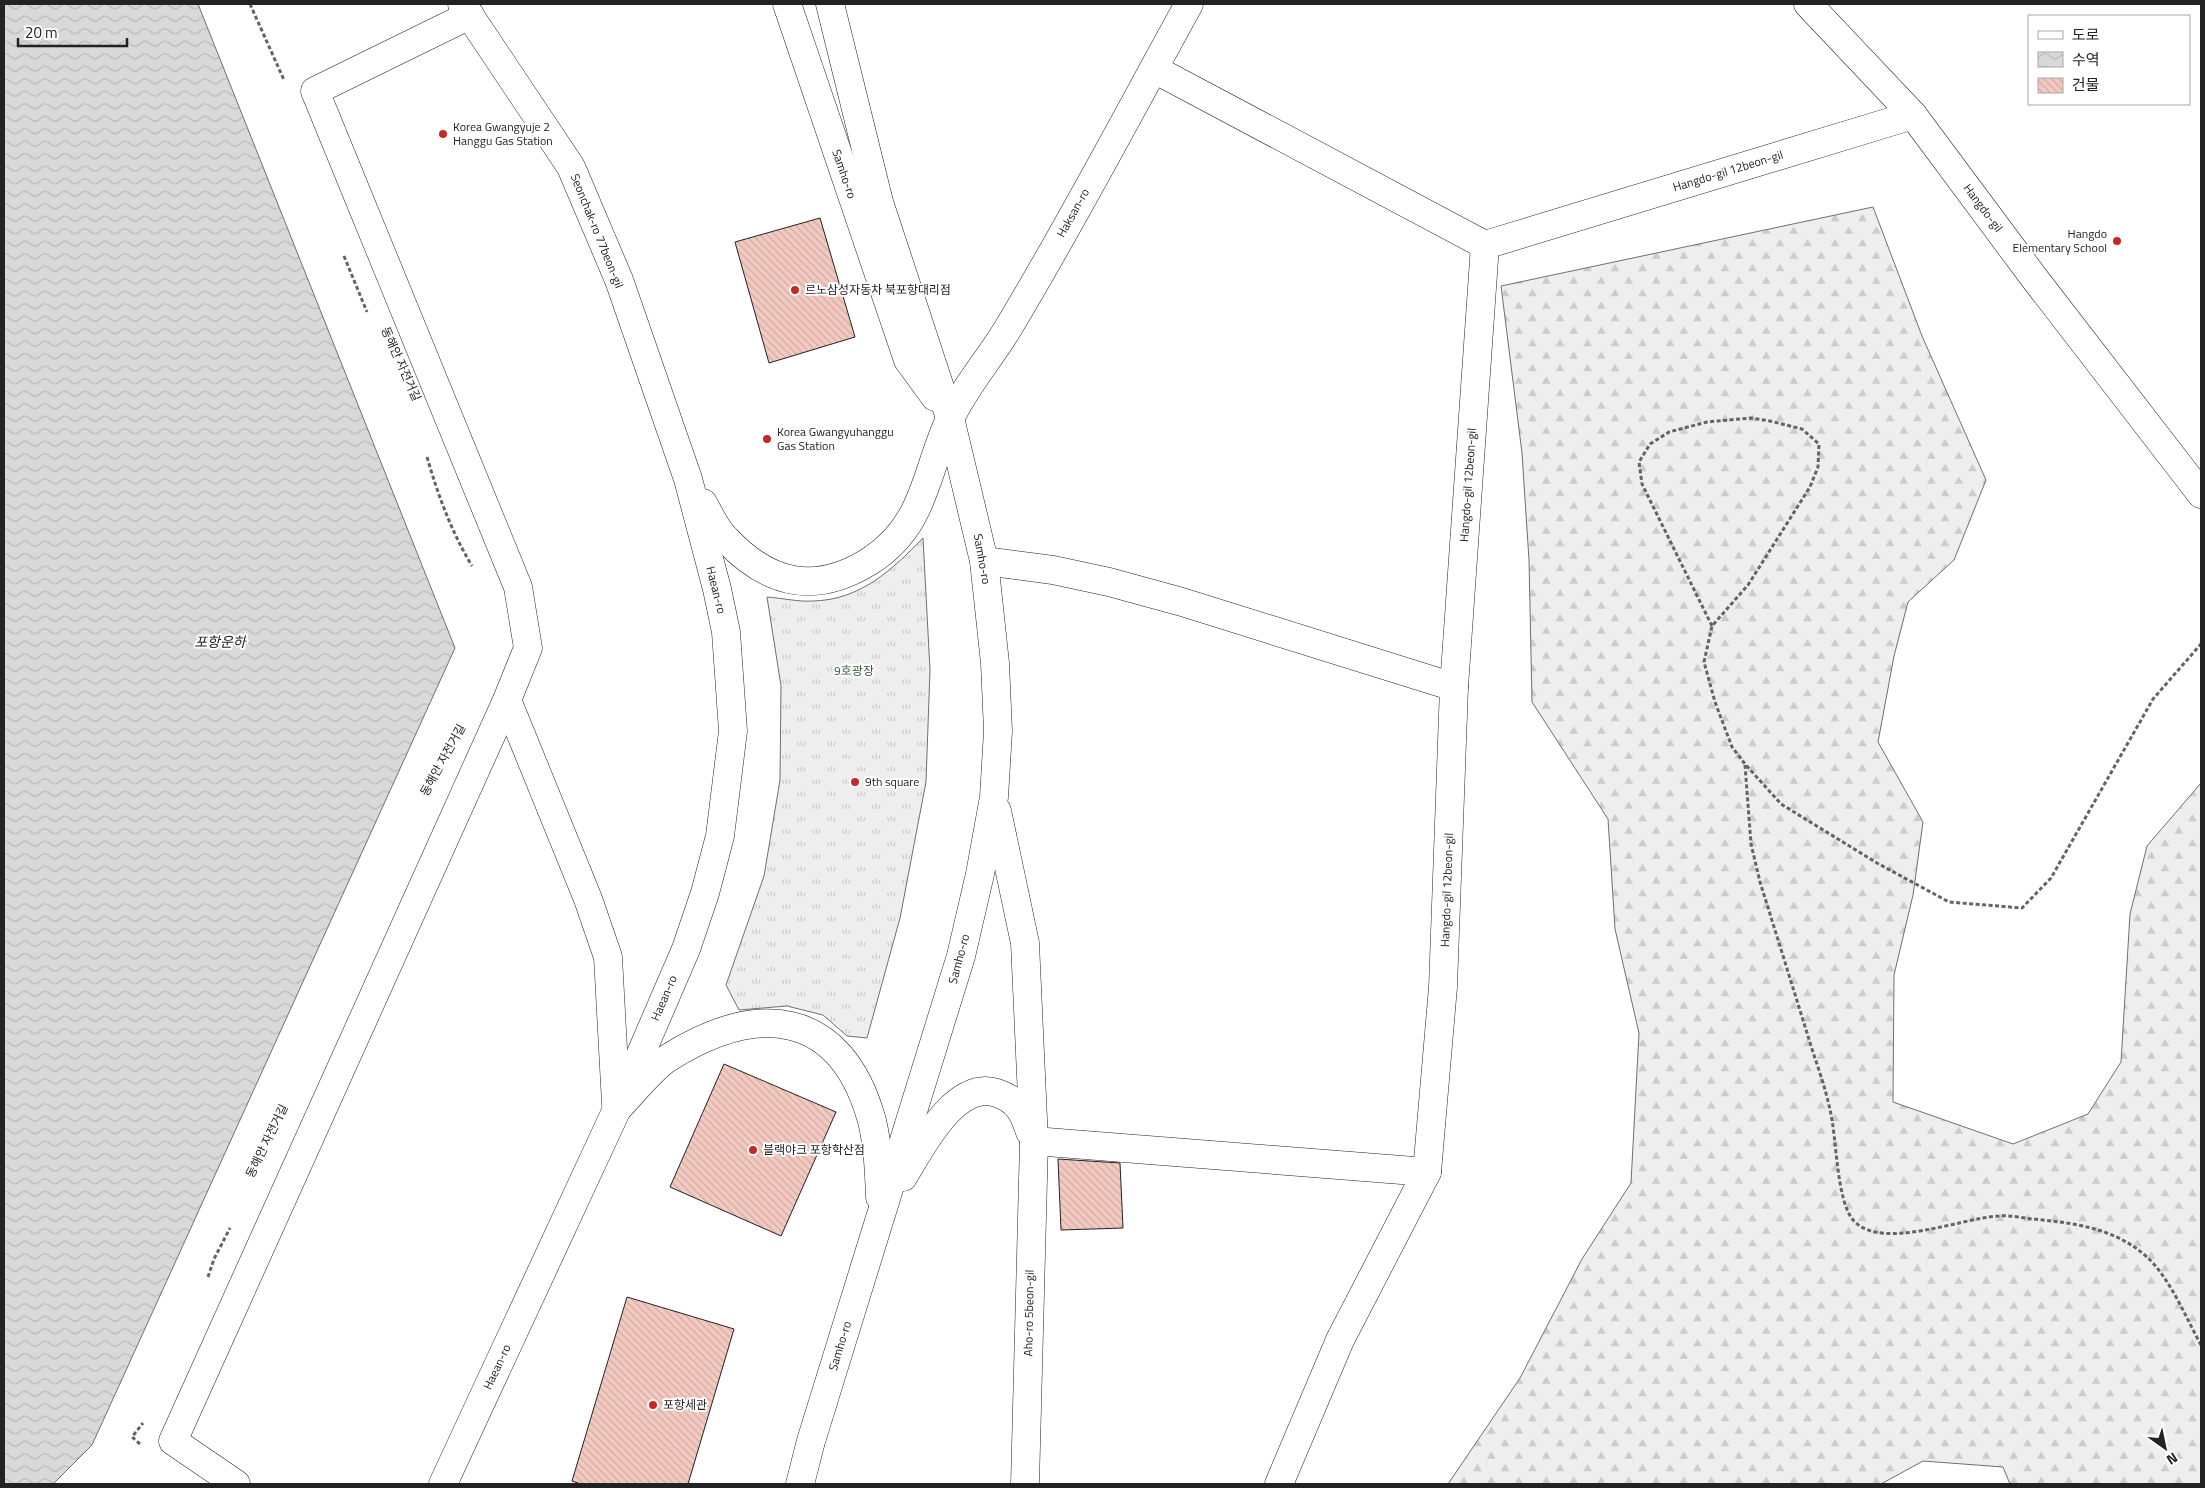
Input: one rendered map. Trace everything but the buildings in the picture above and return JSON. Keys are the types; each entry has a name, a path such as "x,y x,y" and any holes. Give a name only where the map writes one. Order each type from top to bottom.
{"street":[{"name":"Samho-ro","path":"788,4 908,360 950,418"},
{"name":"Samho-ro","path":"800,1484 811,1441 961,956 980,874 994,797 998,721 995,663 984,560 950,418 879,202 830,4"},
{"name":"Haksan-ro","path":"688,479 724,538 754,564 779,578 805,583 837,578 871,560 896,538 917,511 950,418 1010,326 1189,4"},
{"name":"Hangdo-gil","path":"1808,4 1913,115 2041,287 2201,494"},
{"path":"236,1484 174,1440 507,700 528,648 518,587 315,91 466,10"},
{"name":"Seonchak-ro 77beon-gil","path":"466,10 571,167 619,280 688,479"},
{"path":"1154,68 1485,245"},
{"name":"Hangdo-gil 12beon-gil","path":"1427,1172 1443,988 1454,687 1485,245 1913,115"},
{"name":"Haean-ro","path":"443,1484 617,1109 686,949 705,893 720,836 729,781 733,731 726,632 688,479"},
{"path":"984,560 1053,570 1127,587 1182,602 1454,687"},
{"path":"507,700 588,899 608,957 617,1109"},
{"name":"Aho-ro 5beon-gil","path":"994,797 1025,943 1034,1141 1025,1484"},
{"path":"617,1109 666,1059 710,1037 744,1025 780,1023 805,1029 828,1042 847,1066 863,1094 872,1122 878,1153 881,1215"},
{"path":"881,1215 939,1121 955,1104 972,1094 991,1091 1008,1096 1023,1111 1034,1141 1427,1172 1340,1340 1279,1484"}],"path":[{"path":"250,4 287,88"},
{"name":"동해안 자전거길","path":"343,249 347,267 370,317"},
{"path":"1712,626 1642,484 1639,462 1650,444 1669,432 1707,422 1751,418 1802,429 1819,444 1818,467 1810,487 1748,584 1712,626 1704,662 1708,682 1732,747 1781,804 1877,863 1949,902 2022,908 2052,878 2153,699 2201,644"},
{"path":"425,450 440,504 457,541 476,574"},
{"path":"1745,764 1751,844 1760,882 1830,1110 1843,1197 1853,1220 1868,1232 1886,1235 1977,1218 2001,1216 2058,1222 2109,1233 2131,1243 2148,1258 2161,1274 2201,1345"},
{"path":"205,1286 214,1259 232,1225"},
{"path":"144,1447 132,1437 148,1416"}],"green space":[{"path":"1873,207 1922,336 1986,480 1954,560 1908,602 1894,656 1878,742 1923,822 1913,895 1894,975 1893,1102 2013,1144 2088,1114 2121,1062 2130,914 2147,846 2201,783 2201,1484 2010,1484 2003,1467 1923,1461 1881,1484 1448,1484 1520,1378 1582,1259 1631,1183 1639,1033 1615,929 1608,819 1532,702 1529,560 1522,453 1501,286"},
{"name":"9호광장","path":"923,538 930,670 926,782 900,918 867,1038 847,1036 823,1015 787,1006 739,1010 726,985 764,876 780,780 781,686 767,597 807,601 830,599 846,595 860,589 887,572"}],"water":[{"name":"포항운하","path":"4,4 198,4 455,648 92,1445 53,1484 4,1484"}],"place":[{"name":"Korea Gwangyuje 2 Hanggu Gas Station","path":"443,134"},
{"name":"Hangdo Elementary School","path":"2117,241"},
{"name":"르노삼성자동차 북포항대리점","path":"795,290"},
{"name":"Korea Gwangyuhanggu Gas Station","path":"767,439"},
{"name":"9th square","path":"855,782"},
{"name":"블랙야크 포항학산점","path":"753,1150"},
{"name":"포항세관","path":"653,1405"}]}
